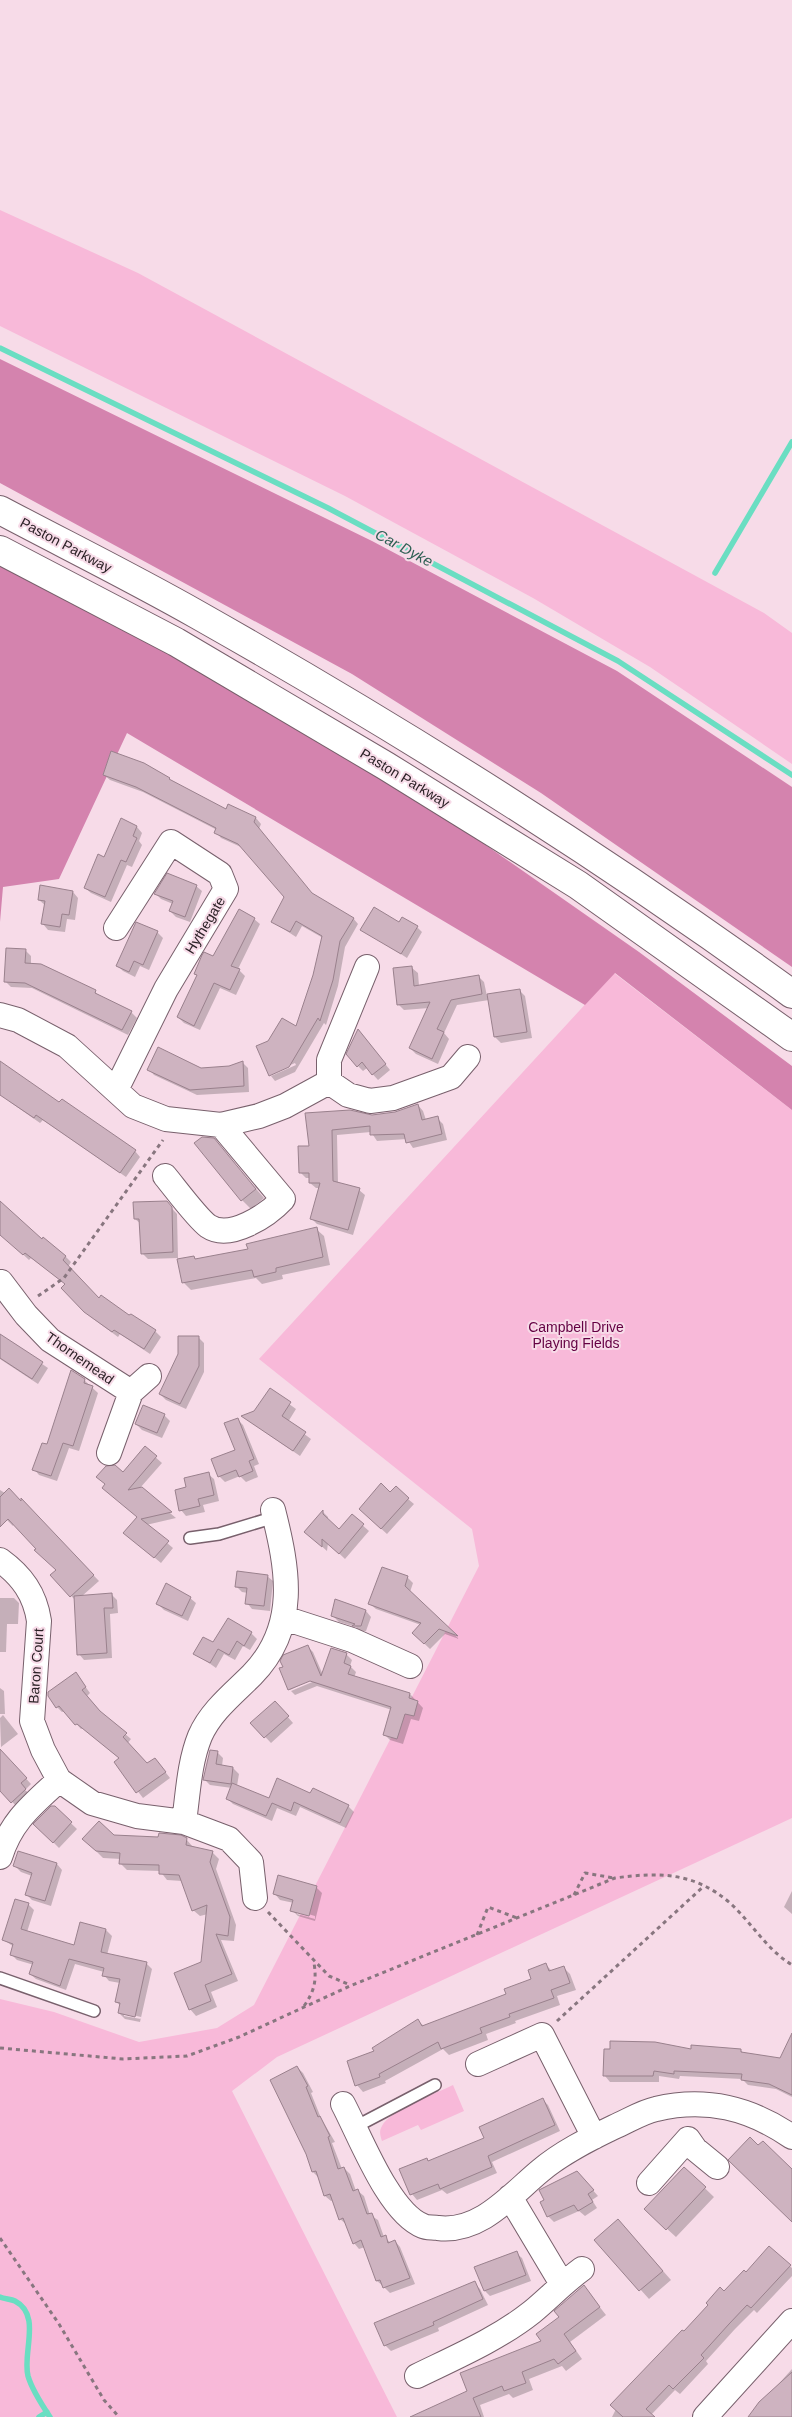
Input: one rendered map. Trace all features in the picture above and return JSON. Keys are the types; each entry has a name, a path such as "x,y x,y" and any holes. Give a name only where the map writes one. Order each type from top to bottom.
{"highway":[{"name":"Paston Parkway","path":"0,510 196,614 413,740 594,855 792,994"},
{"name":"Paston Parkway","path":"0,550 176,642 386,766 578,885 792,1037"}],"street":[{"name":"Hythegate","path":"116,928 171,842 220,874 226,889 166,989 116,1090"},
{"path":"329,1082 329,1060 367,967"},
{"path":"0,1015 18,1020 67,1046 133,1106 176,1121 222,1125 259,1116 285,1106 329,1082"},
{"path":"329,1082 348,1095 362,1099 370,1101 393,1098 451,1077 468,1057"},
{"path":"165,1176 208,1226 222,1231 252,1223 270,1212 283,1199 222,1125"},
{"name":"Thornemead","path":"9,1299 50,1340 131,1392"},
{"path":"109,1453 131,1392 149,1376"},
{"path":"184,1822 194,1754 200,1735 223,1701 253,1674 269,1654 284,1618 287,1586 281,1542 274,1514"},
{"name":"Baron Court","path":"0,1560 24,1580 37,1607 39,1621 32,1722 43,1750 59,1780 92,1803 137,1816 184,1822 229,1839 250,1862 255,1898"},
{"path":"284,1618 352,1640 410,1666"},
{"path":"0,1857 5,1840 19,1817 59,1780"},
{"path":"478,2064 542,2035 594,2137"},
{"path":"343,2104 387,2191 402,2212 423,2226 451,2230 479,2221 541,2170 594,2137 654,2109 682,2104 737,2108 772,2123 792,2137"},
{"path":"682,2104 688,2139 695,2149 717,2167"},
{"path":"649,2183 688,2139"},
{"path":"510,2197 562,2284"},
{"path":"417,2376 487,2342 532,2312 562,2284 582,2269"},
{"path":"705,2417 790,2326"}],"lane":[{"path":"190,1538 220,1534 274,1514"},
{"path":"0,1978 94,2011"},
{"path":"355,2127 435,2085"}],"path":[{"path":"9,1299 64,1278 176,1121"},
{"path":"574,1896 585,1872 615,1878"},
{"path":"0,2048 123,2059 187,2056 239,2037 350,1986 615,1878 642,1874 675,1875 688,1878 704,1886 730,1903 758,1936 792,1965"},
{"path":"542,2035 704,1886"},
{"path":"255,1898 314,1963 329,1976 350,1986"},
{"path":"477,1934 488,1907 518,1918"},
{"path":"304,2006 312,1995 317,1979 314,1963"},
{"path":"0,2238 58,2324 104,2400 119,2417"}],"green space":[{"path":"0,210 138,273 764,613 792,633 792,764 650,667 533,598 345,496 0,326"},
{"name":"Campbell Drive Playing Fields","path":"614,973 792,1110 792,1818 277,2057 232,2091 397,2417 0,2417 0,1999 54,2012 139,2042 217,2028 254,2005 479,1566 472,1529 259,1359"},
{"path":"453,2085 464,2111 421,2130 418,2125 382,2141 381,2128 394,2114 414,2102"}],"shaded area":[{"path":"0,359 372,541 617,671 792,787 792,967 541,793 352,674 0,483"},
{"path":"0,566 164,650 424,802 639,952 792,1066 792,1110 615,973 585,1005 127,733 59,879 3,887 0,922"}],"building":[{"path":"111,751 144,763 169,779 226,809 228,804 256,817 254,822 312,893 354,918 340,941 333,980 320,1021 318,1018 289,1067 269,1076 256,1046 268,1041 282,1018 296,1026 313,975 322,936 296,921 290,932 271,922 284,897 238,844 214,833 216,828 136,787 103,775"},
{"path":"121,818 137,826 133,836 137,838 126,862 121,860 105,897 84,888 98,854 104,857"},
{"path":"167,873 197,885 185,917 169,911 173,901 154,894"},
{"path":"40,885 73,891 69,915 62,914 60,927 41,924 45,901 38,900"},
{"path":"374,907 399,922 402,917 418,926 401,954 360,930"},
{"path":"239,909 255,918 231,966 240,969 230,990 214,983 194,1026 177,1017 197,975 194,974 202,955 204,952 213,956"},
{"path":"136,922 158,931 143,965 134,961 129,972 116,966"},
{"path":"6,948 26,949 25,963 41,964 96,990 95,993 132,1011 122,1030 25,983 4,982"},
{"path":"412,966 414,986 479,975 482,994 451,1000 437,1029 444,1032 432,1059 409,1048 430,1002 397,1005 393,968"},
{"path":"520,989 527,1032 494,1037 487,994"},
{"path":"358,1029 386,1064 372,1075 362,1062 357,1067 346,1054"},
{"path":"158,1047 201,1068 229,1066 243,1061 244,1086 190,1090 147,1070"},
{"path":"0,1061 59,1102 62,1099 136,1150 120,1173 36,1115 34,1118 0,1095"},
{"path":"418,1104 422,1120 438,1116 442,1134 406,1143 404,1134 370,1135 370,1126 332,1130 333,1181 360,1188 348,1230 310,1219 320,1183 309,1183 309,1173 299,1173 298,1146 309,1146 305,1113 350,1110 372,1115 395,1112"},
{"path":"202,1137 214,1138 256,1189 241,1201 194,1143"},
{"path":"0,1201 42,1239 43,1237 66,1256 63,1260 99,1298 101,1295 129,1315 131,1314 156,1330 144,1349 114,1330 112,1332 84,1312 61,1288 65,1284 25,1253 23,1255 0,1235"},
{"path":"167,1201 172,1207 173,1252 141,1254 139,1219 134,1219 133,1202"},
{"path":"317,1227 323,1257 276,1268 276,1272 254,1277 252,1270 182,1283 177,1259 194,1256 195,1259 248,1249 246,1244"},
{"path":"0,1334 43,1362 32,1379 0,1358"},
{"path":"178,1336 199,1336 199,1366 180,1404 159,1394 178,1354"},
{"path":"71,1370 85,1379 84,1383 93,1386 73,1446 63,1443 51,1476 32,1470 42,1443 47,1444"},
{"path":"270,1388 291,1402 282,1416 306,1432 293,1451 241,1416 254,1411"},
{"path":"143,1405 165,1414 157,1433 135,1424"},
{"path":"238,1418 254,1459 249,1461 253,1471 239,1477 236,1470 218,1477 211,1459 235,1450 224,1423"},
{"path":"145,1446 157,1456 128,1490 142,1487 172,1512 141,1519 169,1541 154,1558 123,1533 137,1517 102,1488 105,1484 96,1477 106,1466 115,1465 123,1472"},
{"path":"209,1472 214,1495 198,1499 200,1506 179,1511 175,1490 186,1487 184,1478"},
{"path":"381,1483 390,1492 396,1486 409,1498 381,1529 359,1509"},
{"path":"9,1488 21,1501 21,1498 94,1575 70,1597 50,1575 56,1570 34,1550 36,1549 8,1519 0,1527 0,1497"},
{"path":"323,1510 323,1514 339,1529 352,1514 364,1524 339,1554 322,1539 322,1547 304,1532"},
{"path":"382,1567 408,1576 405,1586 458,1636 439,1629 424,1644 412,1633 421,1623 368,1604"},
{"path":"237,1571 268,1575 264,1606 245,1604 247,1588 235,1587"},
{"path":"166,1583 191,1597 182,1616 156,1604"},
{"path":"112,1593 113,1608 104,1608 107,1653 77,1655 74,1596"},
{"path":"335,1599 366,1610 361,1626 352,1626 355,1624 331,1616"},
{"path":"228,1618 252,1632 244,1646 237,1641 229,1655 218,1649 210,1663 193,1654 203,1637 213,1642"},
{"path":"308,1645 321,1676 331,1648 347,1653 344,1663 351,1666 348,1674 410,1693 409,1698 418,1701 414,1716 405,1714 397,1739 383,1735 391,1707 310,1681 288,1690 279,1668 283,1667 280,1661 283,1655"},
{"path":"76,1672 86,1687 82,1690 100,1711 127,1733 123,1737 147,1763 155,1758 166,1772 136,1793 114,1762 119,1758 77,1724 75,1725 59,1706 56,1708 48,1696 48,1692"},
{"path":"275,1701 289,1716 264,1738 250,1723"},
{"path":"0,1749 27,1778 21,1783 26,1789 11,1803 0,1791"},
{"path":"210,1750 218,1751 216,1764 233,1767 231,1784 203,1780"},
{"path":"277,1778 310,1793 313,1788 349,1805 340,1823 294,1802 291,1811 272,1803 266,1816 226,1799 232,1783 269,1798"},
{"path":"51,1806 55,1806 72,1822 53,1843 33,1824"},
{"path":"99,1821 114,1835 158,1837 159,1833 181,1835 187,1838 186,1845 213,1851 210,1862 230,1917 228,1936 216,1934 232,1974 205,1985 211,2001 189,2010 174,1973 201,1962 207,1905 192,1911 179,1875 159,1874 159,1865 119,1864 120,1853 96,1851 82,1839"},
{"path":"18,1851 57,1863 45,1901 25,1895 32,1873 13,1866"},
{"path":"278,1875 317,1886 309,1916 290,1911 293,1900 273,1894"},
{"path":"15,1899 29,1903 21,1929 74,1945 80,1922 106,1929 101,1952 147,1962 135,2017 118,2013 120,2003 115,2002 120,1979 102,1976 104,1968 69,1959 60,1986 29,1974 33,1962 10,1955 13,1944 2,1940"},
{"path":"546,1963 549,1971 564,1966 570,1983 551,1990 554,1998 509,2014 510,2017 480,2028 482,2033 441,2049 438,2042 379,2074 380,2077 355,2086 347,2061 374,2051 372,2048 418,2019 422,2026 506,1994 504,1989 531,1979 528,1970"},
{"path":"792,2033 792,2095 769,2084 741,2080 742,2074 674,2071 674,2074 654,2071 653,2076 603,2076 604,2049 610,2049 610,2041 655,2042 691,2049 691,2045 741,2049 741,2052 780,2058"},
{"path":"297,2066 308,2086 306,2087 318,2117 320,2116 330,2136 328,2137 338,2169 344,2167 353,2191 358,2189 367,2214 372,2213 381,2237 386,2235 388,2243 395,2240 410,2278 383,2288 380,2280 376,2281 361,2240 353,2244 343,2218 339,2220 330,2194 324,2196 316,2171 312,2172 306,2154 270,2080"},
{"path":"543,2098 555,2125 488,2156 492,2167 440,2189 438,2184 410,2195 399,2169 427,2158 428,2161 484,2138 479,2127"},
{"path":"750,2137 758,2145 763,2141 792,2169 792,2222 728,2160"},
{"path":"684,2167 706,2187 666,2230 644,2209"},
{"path":"577,2171 594,2190 588,2194 593,2202 578,2211 574,2205 547,2217 540,2202 544,2200 539,2190"},
{"path":"618,2219 663,2271 639,2291 594,2240"},
{"path":"769,2246 791,2265 751,2308 747,2305 701,2355 704,2358 673,2389 669,2385 646,2409 655,2417 623,2417 610,2405 682,2330 684,2331 708,2305 706,2303 720,2287 724,2291 744,2270 746,2272"},
{"path":"517,2251 526,2275 484,2291 474,2267"},
{"path":"475,2281 483,2299 433,2322 434,2325 384,2346 374,2323"},
{"path":"584,2285 600,2307 564,2334 576,2351 558,2364 554,2359 522,2372 526,2383 504,2391 502,2386 473,2398 481,2417 410,2417 467,2391 460,2373 541,2341 536,2334 559,2317 554,2311"},
{"path":"792,2372 792,2417 748,2417 759,2402"}],"waterway":[{"name":"Car Dyke","path":"0,348 328,508 618,661 792,775"},
{"path":"715,573 792,442"},
{"path":"0,2297 15,2301 23,2307 28,2315 28,2376 50,2417"},
{"path":"39,2417 47,2412"}]}
